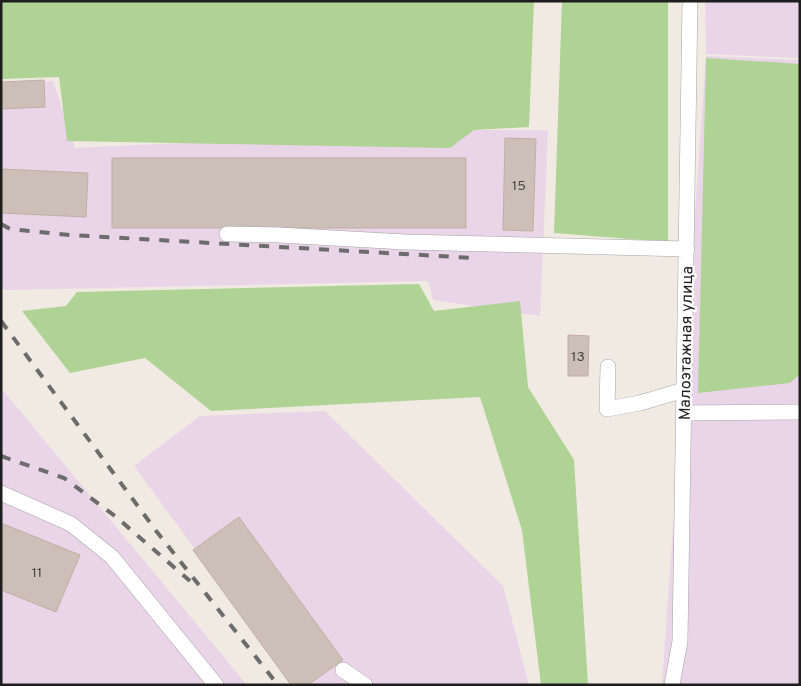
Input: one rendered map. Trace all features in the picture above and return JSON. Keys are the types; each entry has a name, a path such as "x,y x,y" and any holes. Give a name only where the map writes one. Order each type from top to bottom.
{"street":[{"name":"Малоэтажная улица","path":"672,685 680,641 690,1"},
{"path":"226,234 405,242 687,249"},
{"path":"608,367 607,409 624,407 684,390"},
{"path":"684,413 800,412"},
{"path":"1,492 71,524 112,557 216,685"},
{"path":"343,670 365,685"}],"shaded area":[{"path":"705,1 800,1 800,58 706,54"},
{"path":"706,56 800,60 800,685 662,685"},
{"path":"53,81 75,148 454,130 548,130 540,316 433,300 428,281 2,290 1,85"},
{"path":"1,388 247,685 1,685"},
{"path":"325,411 503,586 529,685 295,685 134,466 200,416"}],"green space":[{"path":"1,1 534,1 529,127 474,130 450,148 67,141 59,77 1,79"},
{"path":"562,1 668,1 668,242 554,233"},
{"path":"706,58 800,64 800,374 790,383 698,393"},
{"path":"419,284 434,311 520,301 528,387 574,460 588,685 541,685 522,530 480,397 211,411 145,358 70,373 22,311 66,306 77,292"}],"building":[{"path":"44,80 45,107 1,109 1,82"},
{"path":"505,138 536,139 533,231 503,230"},
{"path":"112,158 466,158 466,228 112,228"},
{"path":"1,169 88,173 86,217 1,213"},
{"path":"568,335 589,336 588,376 568,376"},
{"path":"239,517 343,660 308,685 291,685 193,550"},
{"path":"1,523 80,555 56,612 1,590"}],"railway":[{"path":"1,224 10,229 70,235 474,258"},
{"path":"1,321 157,532 278,685"},
{"path":"1,456 64,478 115,516 190,581"}]}
